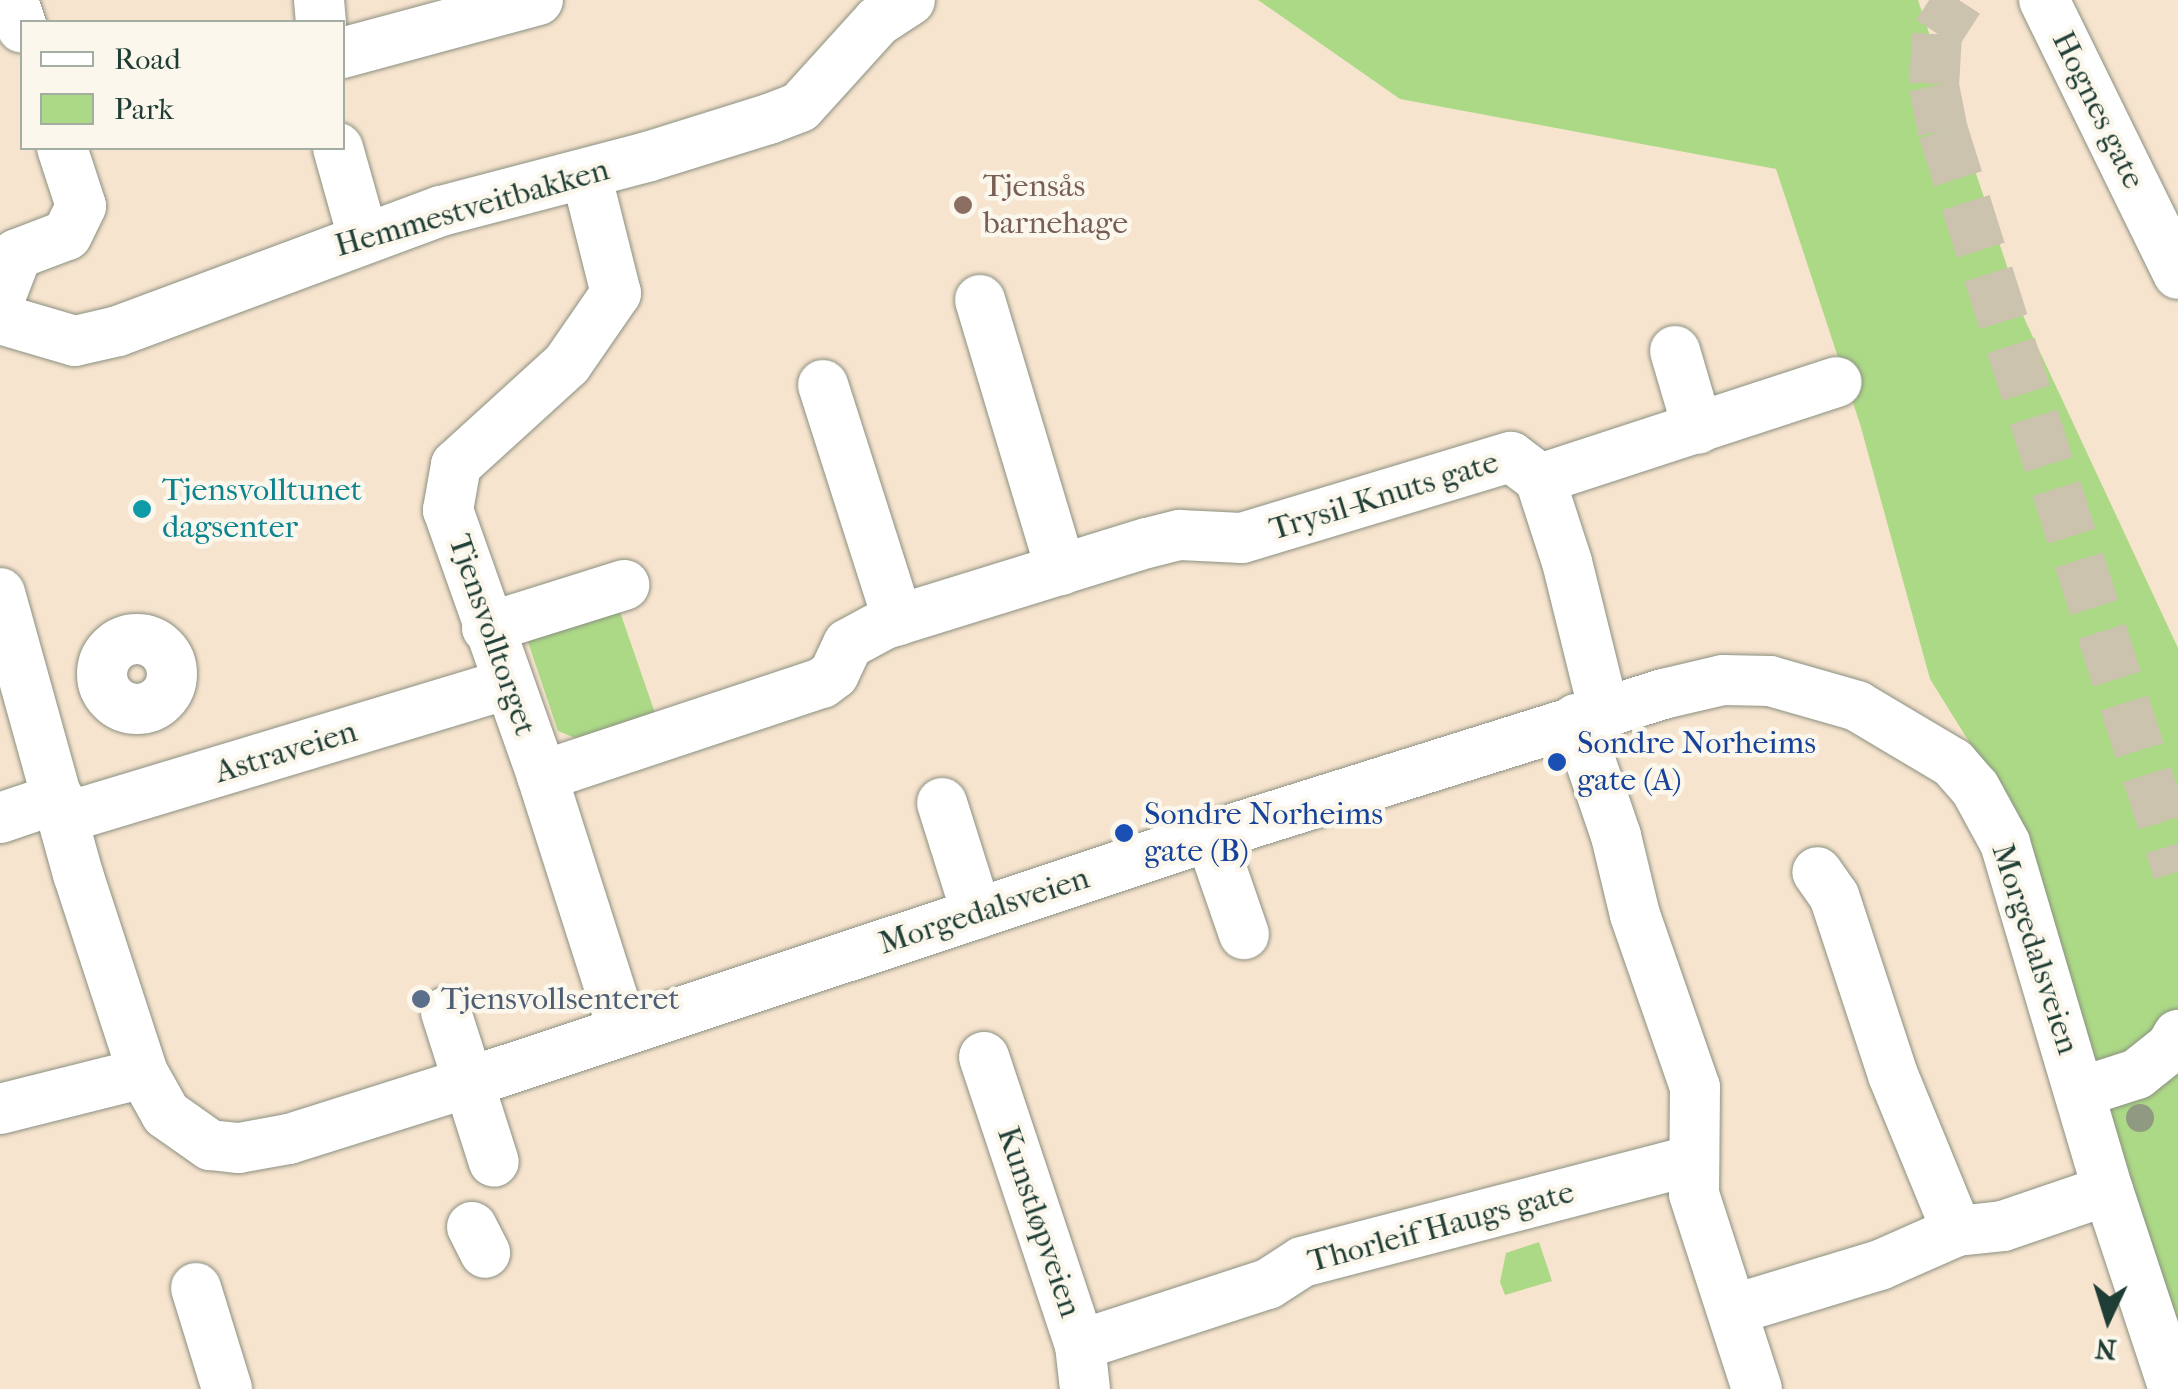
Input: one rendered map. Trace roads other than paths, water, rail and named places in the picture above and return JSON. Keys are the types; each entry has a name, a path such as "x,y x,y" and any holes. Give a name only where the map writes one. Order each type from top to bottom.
{"street":[{"path":"345,52 538,0"},
{"name":"Hemmestveitbakken","path":"0,318 75,341 118,331 362,237 441,211 586,174 800,108 878,21 910,0"},
{"name":"Hognes gate","path":"2044,0 2178,274"},
{"path":"0,298 18,254 66,234 82,206 63,150"},
{"path":"339,150 362,237"},
{"name":"Tjensvolltorget","path":"586,174 616,293 567,364 456,464 448,510 542,776 623,1030"},
{"path":"980,300 1061,570"},
{"path":"1675,352 1698,429"},
{"name":"Trysil-Knuts gate","path":"542,776 822,684 834,674 848,644 864,633 1061,570 1180,534 1242,538 1511,457 1540,479 1836,382"},
{"path":"823,385 898,620"},
{"path":"1540,479 1576,598 1590,715 1635,915 1695,1087 1694,1194 1757,1389"},
{"path":"487,628 624,585"},
{"name":"Morgedalsveien","path":"0,593 142,1073 166,1114 210,1145 239,1148 289,1139 470,1082 1210,836 1590,715 1723,680 1770,681 1858,706 1953,762 1974,788 2005,843 2108,1190 2174,1389"},
{"path":"21,671 52,662 105,657"},
{"name":"Astraveien","path":"0,818 62,808 508,684"},
{"path":"942,803 976,914"},
{"path":"1210,836 1244,934"},
{"path":"1816,872 1834,896 1892,1075 1957,1231"},
{"path":"446,1012 494,1162"},
{"path":"2080,1092 2137,1074 2171,1047 2178,1035"},
{"name":"Kunstløpveien","path":"984,1056 1082,1367"},
{"path":"0,1109 142,1073"},
{"name":"Thorleif Haugs gate","path":"1082,1367 1268,1284 1302,1262 1694,1160"},
{"path":"1732,1310 1880,1265 1957,1231 2003,1226 2108,1190"},
{"path":"196,1288 227,1389"}],"tunnel":[{"path":"1959,0 1937,34 1934,86 1943,131 2178,872"}],"place":[{"name":"Tjensås barnehage","path":"963,205"},
{"name":"Tjensvolltunet dagsenter","path":"142,509"},
{"name":"Sondre Norheims gate (A)","path":"1557,762"},
{"name":"Sondre Norheims gate (B)","path":"1124,833"},
{"name":"Tjensvollsenteret","path":"421,999"}]}
